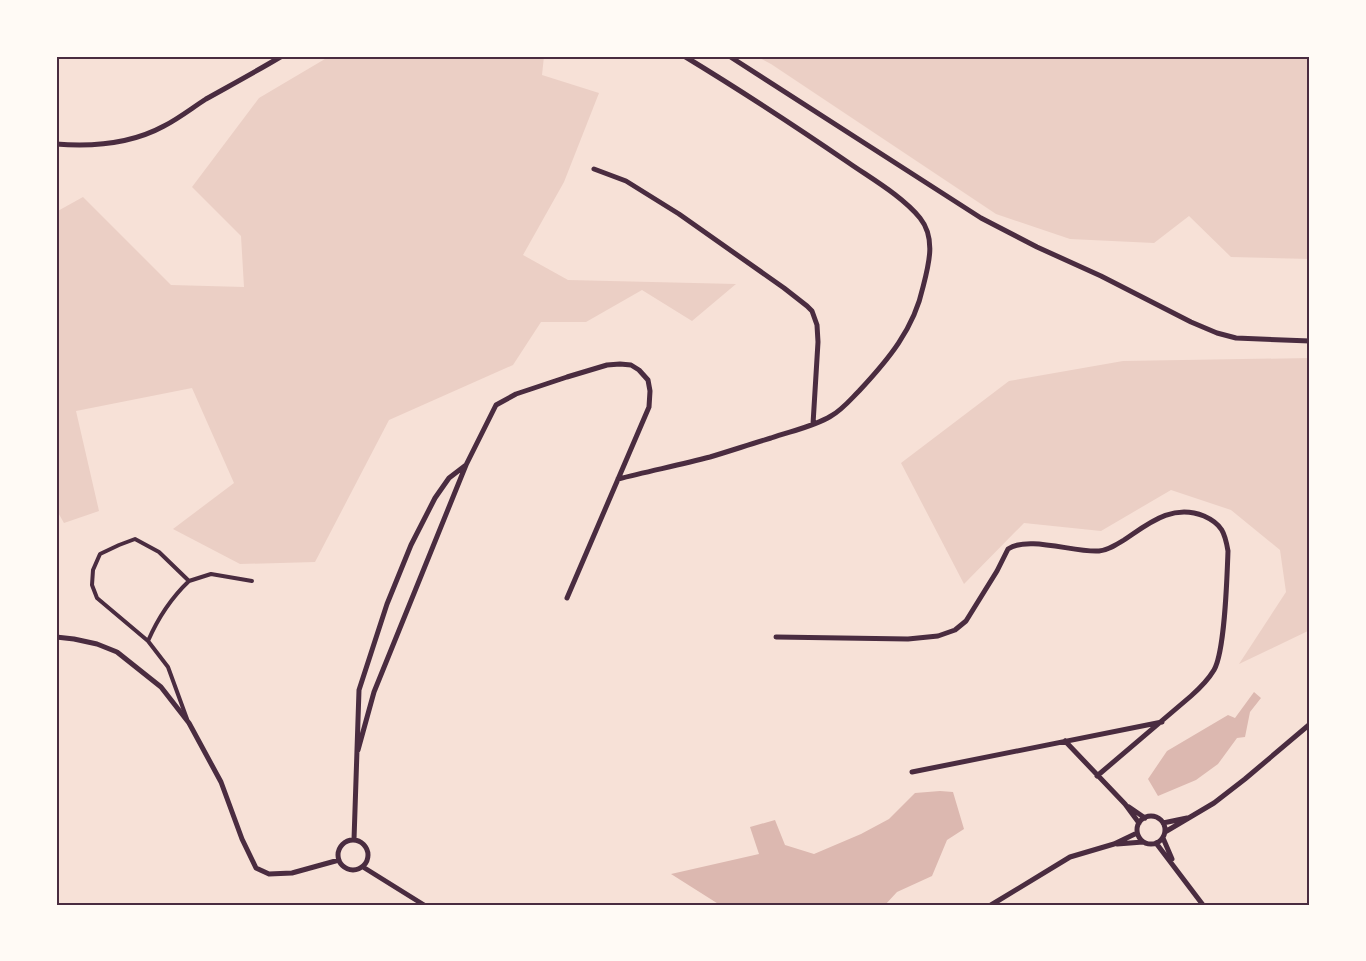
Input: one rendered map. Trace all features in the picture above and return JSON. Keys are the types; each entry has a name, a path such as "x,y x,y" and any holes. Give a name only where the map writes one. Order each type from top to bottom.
{"street":[{"path":"56,144 81,146 107,144 135,138 164,127 205,100 282,56"},
{"path":"618,479 710,457 813,424 832,416 843,407 888,359 906,334 921,298 928,264 930,239 926,227 920,218 892,192 800,129 684,56"},
{"path":"729,56 981,218 1036,247 1101,276 1191,322 1217,333 1236,338 1310,341"},
{"path":"594,169 626,182 679,214 807,306 817,325 813,424"},
{"path":"358,750 374,692 466,465 496,405 516,394 607,365 631,365 639,370 648,380 650,391 649,406 567,598"},
{"path":"354,840 358,750 358,690 386,604 411,544 435,498 449,478 466,465"},
{"path":"776,637 908,638 938,636 955,630 966,621 997,571 1008,549 1012,546 1019,544 1047,545 1101,551 1112,548 1160,516 1170,513 1198,514 1214,520 1221,527 1227,545 1227,568 1220,650 1215,669 1205,683 1162,722 1097,776"},
{"path":"56,637 97,644 117,652 161,687 189,724 221,782 242,838 256,868 269,874 292,873 338,860"},
{"path":"912,772 1162,722"},
{"path":"1165,832 1214,803 1310,724"},
{"path":"1065,741 1125,804 1139,823"},
{"path":"1114,844 1156,843 1163,838 1165,832 1163,823 1156,818 1145,818 1125,804"},
{"path":"1163,823 1192,817"},
{"path":"1143,842 1137,833 1139,823 1145,818"},
{"path":"991,905 1070,858 1114,844 1137,833"},
{"path":"1163,838 1176,867"},
{"path":"354,840 363,844 368,858 363,867 349,870 344,868 338,860 338,855 344,843 354,840"},
{"path":"1156,843 1203,905"},
{"path":"363,867 424,905"}],"lane":[{"path":"189,581 159,552 135,539 118,544 100,554 93,570 92,585 97,598 148,642 168,667 189,724"},
{"path":"148,642 165,608 177,592 189,581 211,574 252,581"}],"shaded area":[{"path":"330,56 544,56 542,75 599,93 564,182 523,255 568,280 736,284 692,321 642,290 586,322 541,322 513,365 389,420 315,562 240,564 173,529 234,483 192,388 76,411 99,511 64,523 56,509 56,212 83,197 171,285 244,287 241,236 192,187 259,98"},
{"path":"756,56 1310,56 1310,259 1231,257 1189,216 1154,243 1070,239 996,214 771,64"},
{"path":"1310,358 1310,630 1239,664 1286,592 1280,550 1231,510 1171,490 1101,531 1024,523 964,584 901,463 1009,381 1123,361"},
{"path":"1254,692 1261,698 1250,712 1245,737 1237,738 1218,764 1196,780 1158,796 1148,779 1167,751 1228,715 1235,718"},
{"path":"953,792 964,829 947,840 932,876 897,892 885,905 720,905 671,874 759,854 750,827 775,820 785,845 814,854 861,834 889,819 915,793"}]}
